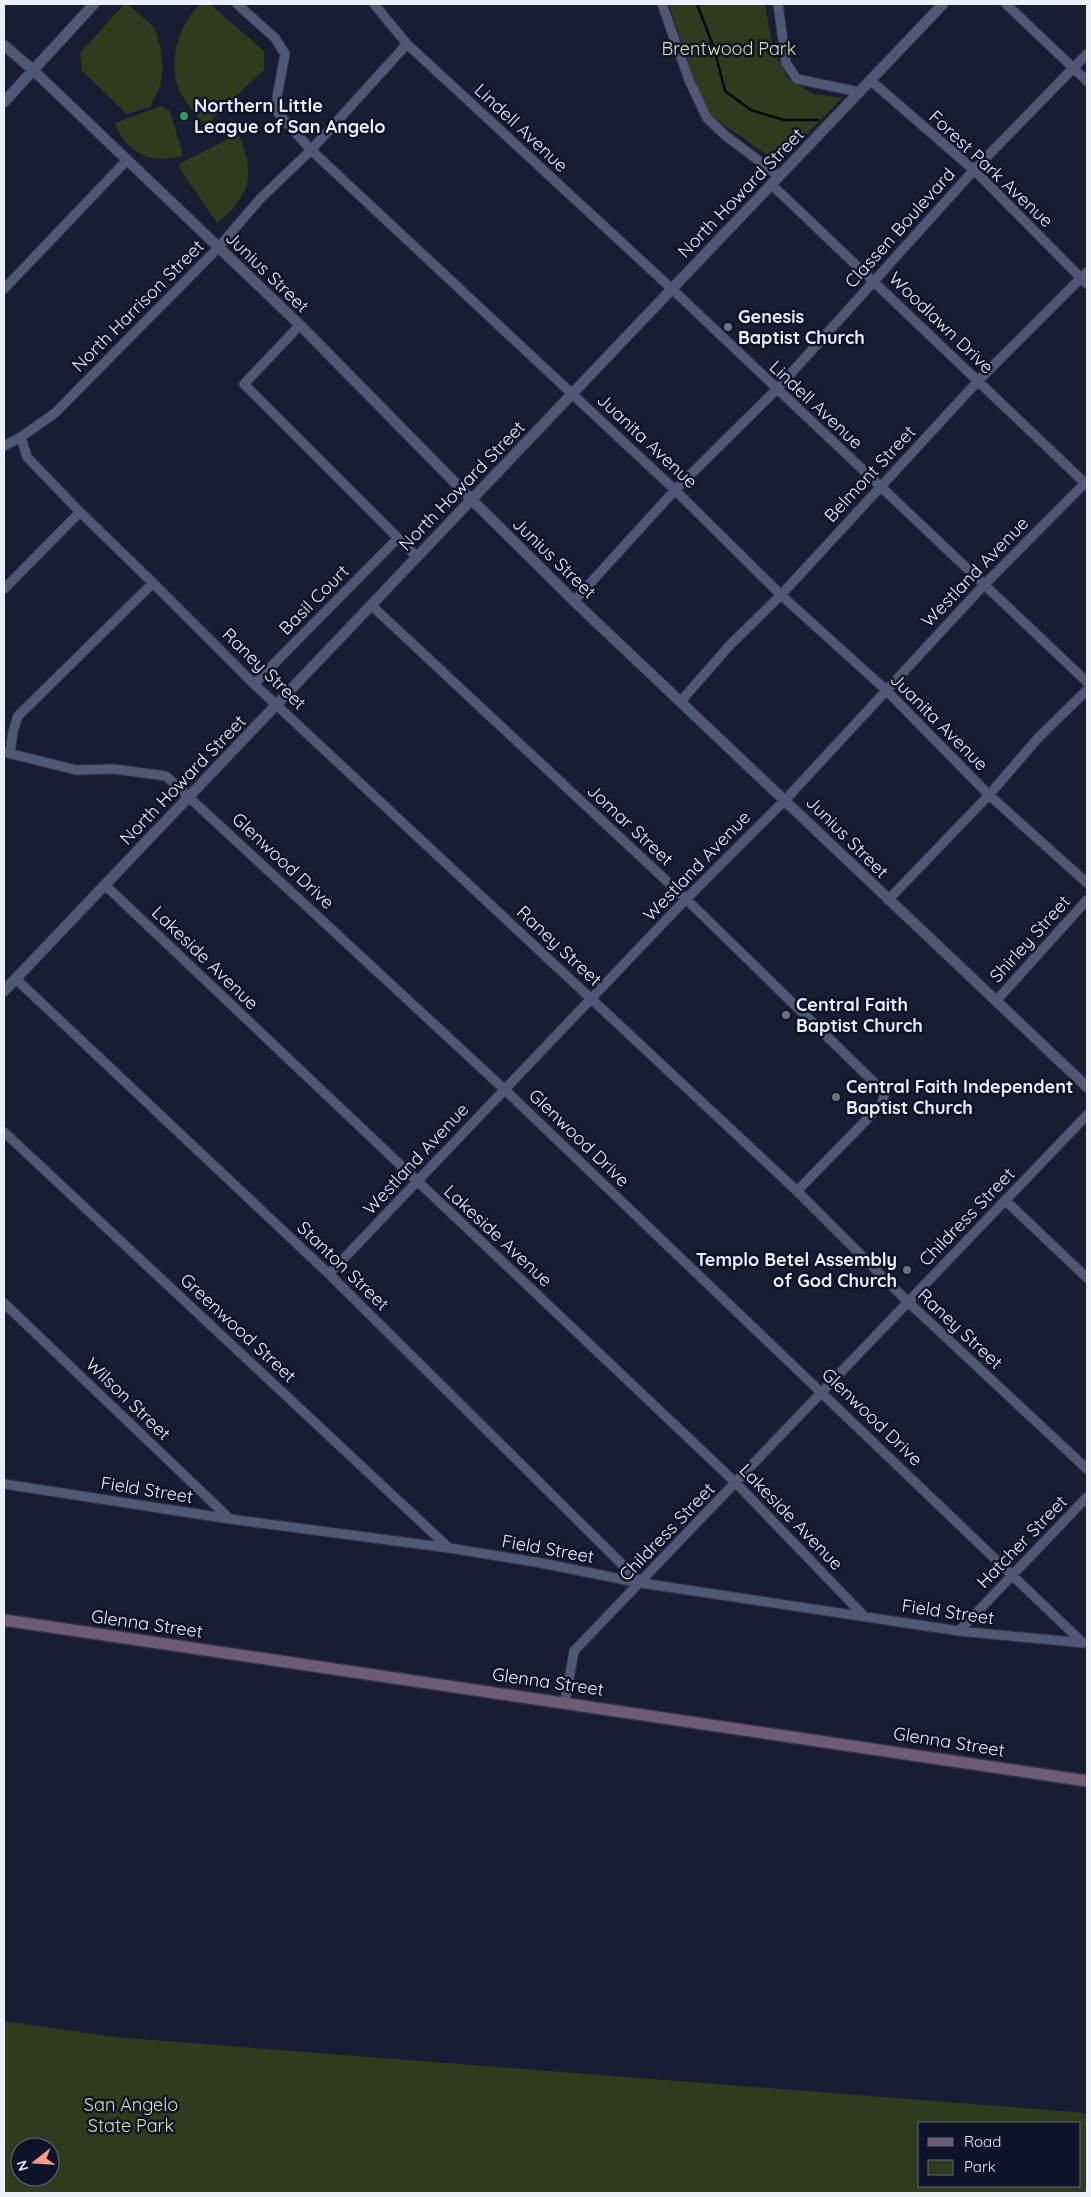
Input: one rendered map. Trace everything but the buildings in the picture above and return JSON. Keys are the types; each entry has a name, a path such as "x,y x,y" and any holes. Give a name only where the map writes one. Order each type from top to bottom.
{"main road":[{"name":"Glenna Street","path":"4,1620 1087,1781"}],"street":[{"path":"4,102 94,4"},
{"name":"Juanita Avenue","path":"237,4 274,38 285,54 277,97 278,113 311,150 675,490 782,595 886,690 988,795 1087,883"},
{"name":"Lindell Avenue","path":"375,4 407,44 672,289 776,390 1087,682"},
{"path":"662,4 689,80 707,118 726,136 779,176"},
{"path":"778,4 786,63 797,79 860,92"},
{"name":"North Howard Street","path":"4,991 943,4"},
{"path":"1006,4 1087,81"},
{"name":"North Harrison Street","path":"4,446 21,438 54,413 218,248 260,199 311,150 407,44"},
{"name":"Junius Street","path":"4,45 34,71 300,326 471,500 574,601 786,799 888,900 1087,1088"},
{"name":"Classen Boulevard","path":"574,601 675,490 776,390 974,170 1087,54"},
{"name":"Forest Park Avenue","path":"870,80 974,170 1085,278"},
{"path":"4,289 127,160"},
{"name":"Woodlawn Drive","path":"772,184 1086,483"},
{"name":"Belmont Street","path":"681,701 730,646 782,595 978,381 1085,278"},
{"path":"300,326 244,384 417,557"},
{"name":"Raney Street","path":"21,438 27,457 254,684 797,1191 908,1302 1087,1469"},
{"name":"Westland Avenue","path":"329,1274 686,898 786,799 983,586 1086,483"},
{"path":"4,589 80,512"},
{"name":"Basil Court","path":"254,684 398,538"},
{"path":"7,753 18,716 153,583"},
{"name":"Jomar Street","path":"371,605 686,898 885,1093 881,1105 797,1191"},
{"path":"888,900 988,795 1038,738 1087,690"},
{"name":"Glenwood Drive","path":"7,753 76,770 114,769 166,776 504,1089 823,1392 1012,1576 1085,1643"},
{"name":"Lakeside Avenue","path":"105,885 736,1483 864,1616"},
{"name":"Shirley Street","path":"996,1001 1087,900"},
{"name":"Stanton Street","path":"16,979 329,1274 641,1583"},
{"name":"Childress Street","path":"565,1702 574,1651 1087,1115"},
{"name":"Greenwood Street","path":"4,1132 449,1548"},
{"path":"1005,1200 1087,1278"},
{"name":"Wilson Street","path":"4,1303 230,1519"},
{"path":"4,1475 14,1485"},
{"name":"Field Street","path":"4,1484 230,1519 449,1548 541,1563 641,1583 959,1631 1085,1643"},
{"name":"Hatcher Street","path":"959,1631 1087,1497"}],"green space":[{"path":"124,4 128,4 155,28 161,50 163,68 160,86 150,107 127,114 82,71 80,53"},
{"path":"200,4 210,4 264,51 264,70 205,126 181,94 175,71 175,59 180,34 192,13"},
{"name":"Brentwood Park","path":"669,4 765,4 773,50 788,78 813,94 842,98 779,163 711,116 695,83"},
{"path":"161,106 170,111 183,156 161,159 151,158 142,154 134,150 127,143 115,123"},
{"path":"238,134 247,161 247,183 237,203 217,223 179,168 181,163"},
{"name":"San Angelo State Park","path":"4,2021 114,2037 1087,2113 1087,2193 4,2193"}],"waterway":[{"path":"697,4 714,48 725,91 751,110 784,120 818,120"}],"place":[{"name":"Northern Little League of San Angelo","path":"184,116"},
{"name":"Genesis Baptist Church","path":"728,327"},
{"name":"Central Faith Baptist Church","path":"786,1015"},
{"name":"Central Faith Independent Baptist Church","path":"836,1097"},
{"name":"Templo Betel Assembly of God Church","path":"907,1270"}]}
